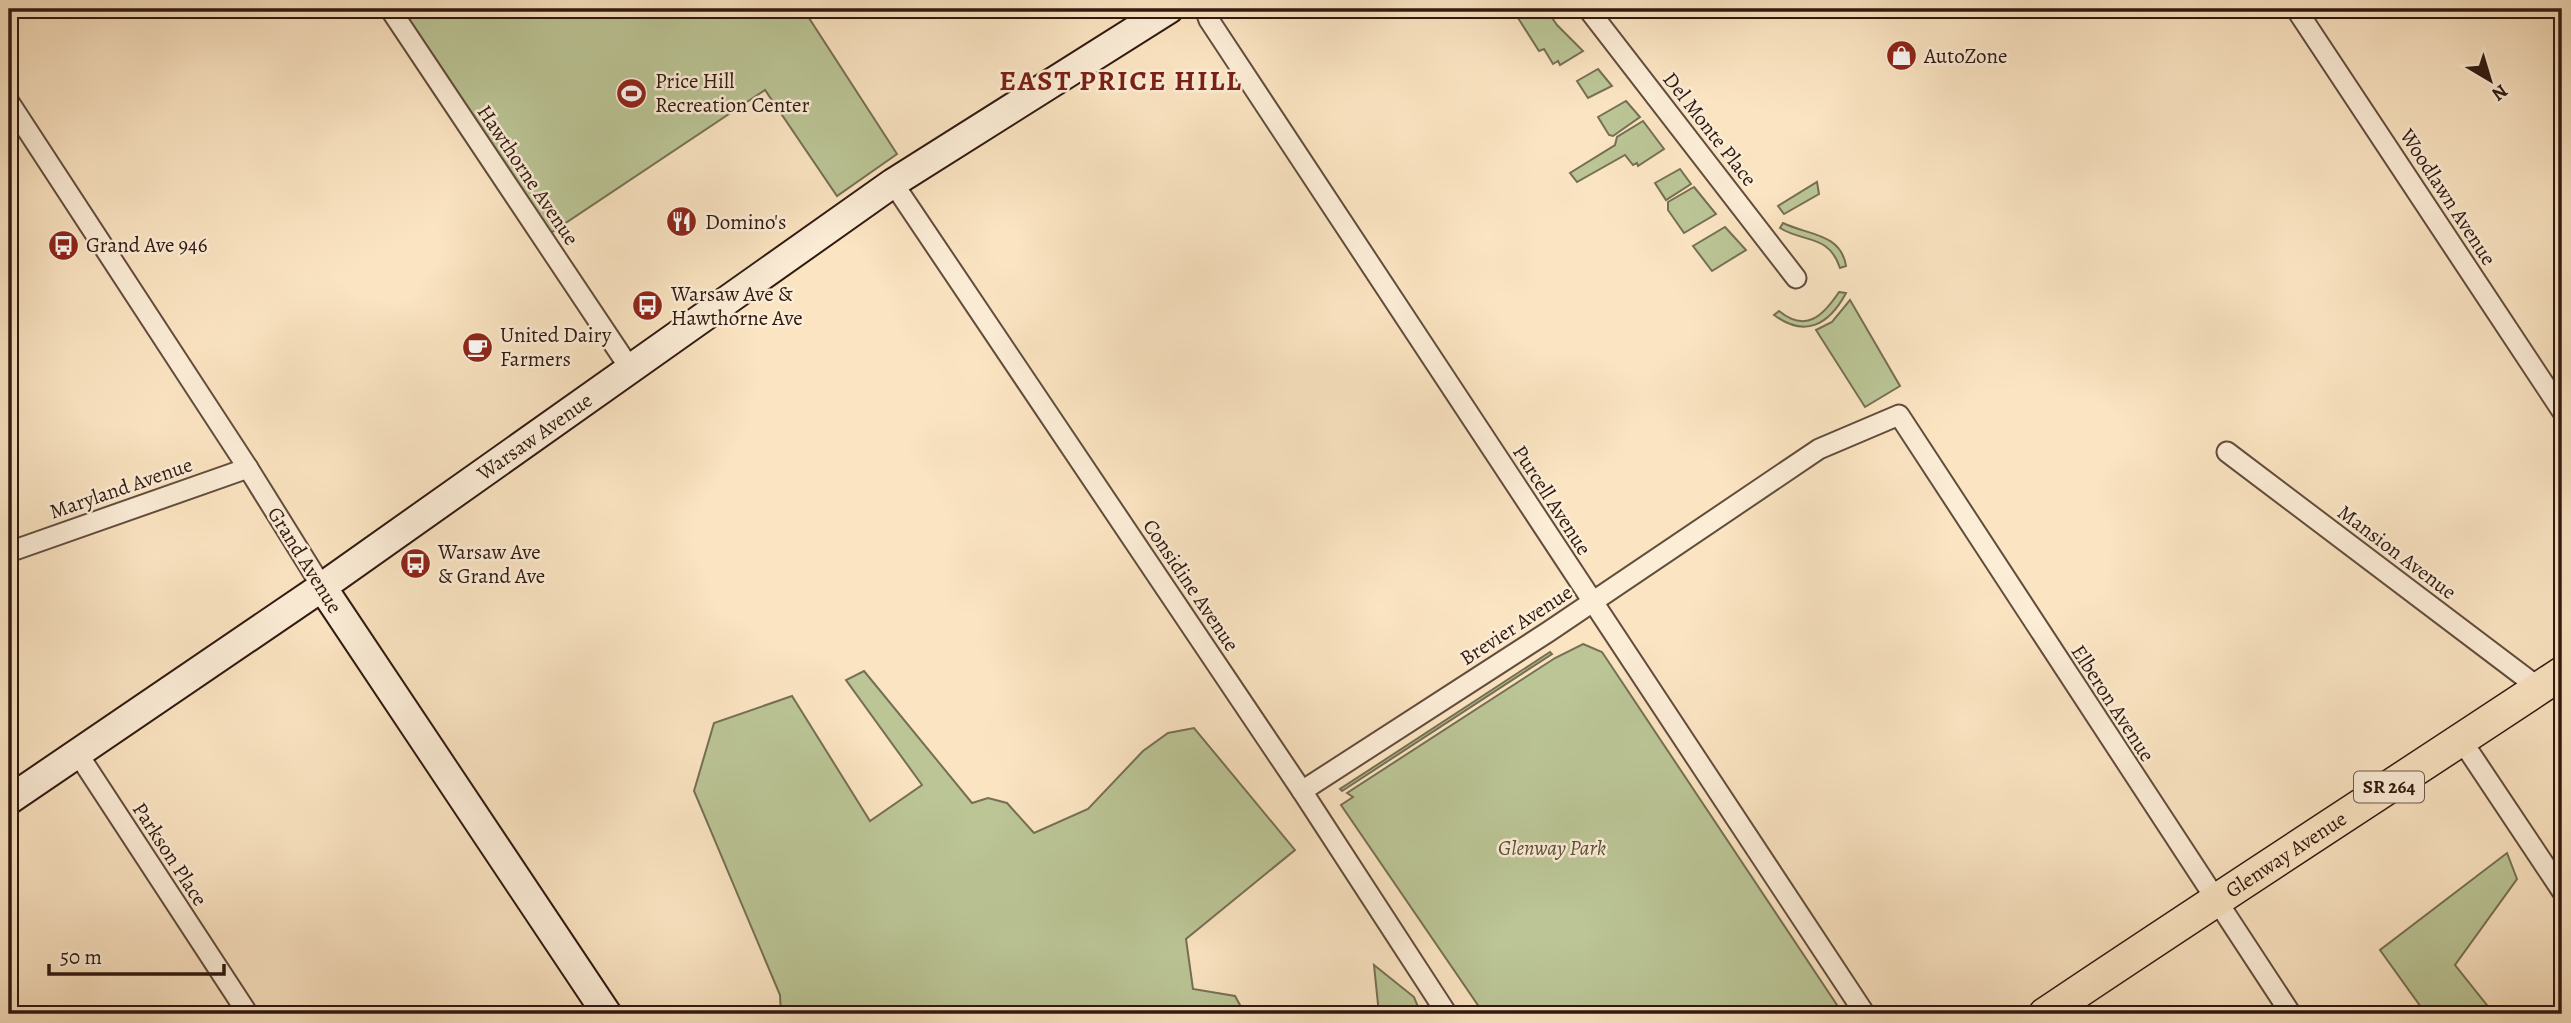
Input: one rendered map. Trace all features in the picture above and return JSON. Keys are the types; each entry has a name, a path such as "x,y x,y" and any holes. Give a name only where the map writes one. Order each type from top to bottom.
{"main road":[{"name":"Warsaw Avenue","path":"9,800 322,587 629,367 893,183 1169,9"},
{"name":"Grand Avenue","path":"322,587 607,1014"},
{"name":"Glenway Avenue","path":"2045,1014 2551,681"}],"street":[{"name":"Hawthorne Avenue","path":"390,9 629,367"},
{"name":"Purcell Avenue","path":"1205,9 1209,20 1865,1014"},
{"name":"Del Monte Place","path":"1588,9 1796,278"},
{"name":"Woodlawn Avenue","path":"2295,9 2562,411"},
{"name":"Grand Avenue","path":"9,102 248,468 322,587"},
{"name":"Considine Avenue","path":"893,183 1302,791 1447,1014"},
{"name":"Brevier Avenue","path":"1302,791 1592,602 1819,449 1899,415"},
{"name":"Elberon Avenue","path":"1899,415 2291,1014"},
{"name":"Mansion Avenue","path":"2227,452 2551,681"},
{"name":"Maryland Avenue","path":"9,552 248,468"},
{"path":"2462,741 2562,891"},
{"name":"Parkson Place","path":"78,754 248,1014"}],"green space":[{"name":"Price Hill Recreation Center","path":"390,9 823,9 809,18 897,154 837,196 765,90 543,238"},
{"path":"1536,9 1546,9 1557,25 1583,51 1560,65 1558,61 1553,64 1544,49 1539,51 1518,18"},
{"path":"1598,69 1612,86 1588,98 1577,81"},
{"path":"1626,101 1640,117 1613,136 1609,135 1598,117"},
{"path":"1643,121 1664,149 1638,166 1637,163 1633,165 1625,155 1577,182 1570,173 1615,145 1617,137"},
{"path":"1680,169 1691,184 1666,200 1655,183"},
{"path":"1817,182 1819,194 1784,214 1778,206"},
{"path":"1694,187 1716,214 1684,233 1668,210 1668,202"},
{"path":"1783,223 1830,241 1843,255 1846,266 1840,268 1835,257 1823,244 1780,228"},
{"path":"1725,227 1746,250 1712,271 1693,246"},
{"path":"1839,292 1846,293 1832,313 1815,325 1796,326 1774,315 1779,311 1798,321 1813,319 1827,308"},
{"path":"1850,300 1900,386 1865,407 1816,330 1832,322"},
{"name":"Glenway Park","path":"1583,644 1602,652 1843,1014 1484,1014 1341,805 1353,797 1347,793 1555,658"},
{"path":"1550,652 1552,654 1342,791 1340,789"},
{"path":"864,671 972,803 988,798 1007,803 1034,833 1088,809 1143,751 1168,733 1194,728 1295,850 1186,939 1193,989 1235,996 1245,1014 781,1014 780,995 694,791 714,723 792,696 870,821 922,785 846,680"},
{"path":"2507,853 2517,879 2455,965 2494,1014 2426,1014 2380,950"},
{"path":"1374,965 1414,997 1421,1014 1379,1014"}],"place":[{"name":"AutoZone","path":"1901,56"},
{"name":"Price Hill Recreation Center","path":"632,93"},
{"name":"Domino's","path":"682,222"},
{"name":"Grand Ave 946","path":"63,245"},
{"name":"Warsaw Ave & Hawthorne Ave","path":"648,306"},
{"name":"United Dairy Farmers","path":"477,347"},
{"name":"Warsaw Ave & Grand Ave","path":"415,564"}],"district":[{"name":"EAST PRICE HILL","path":"1121,81"}]}
